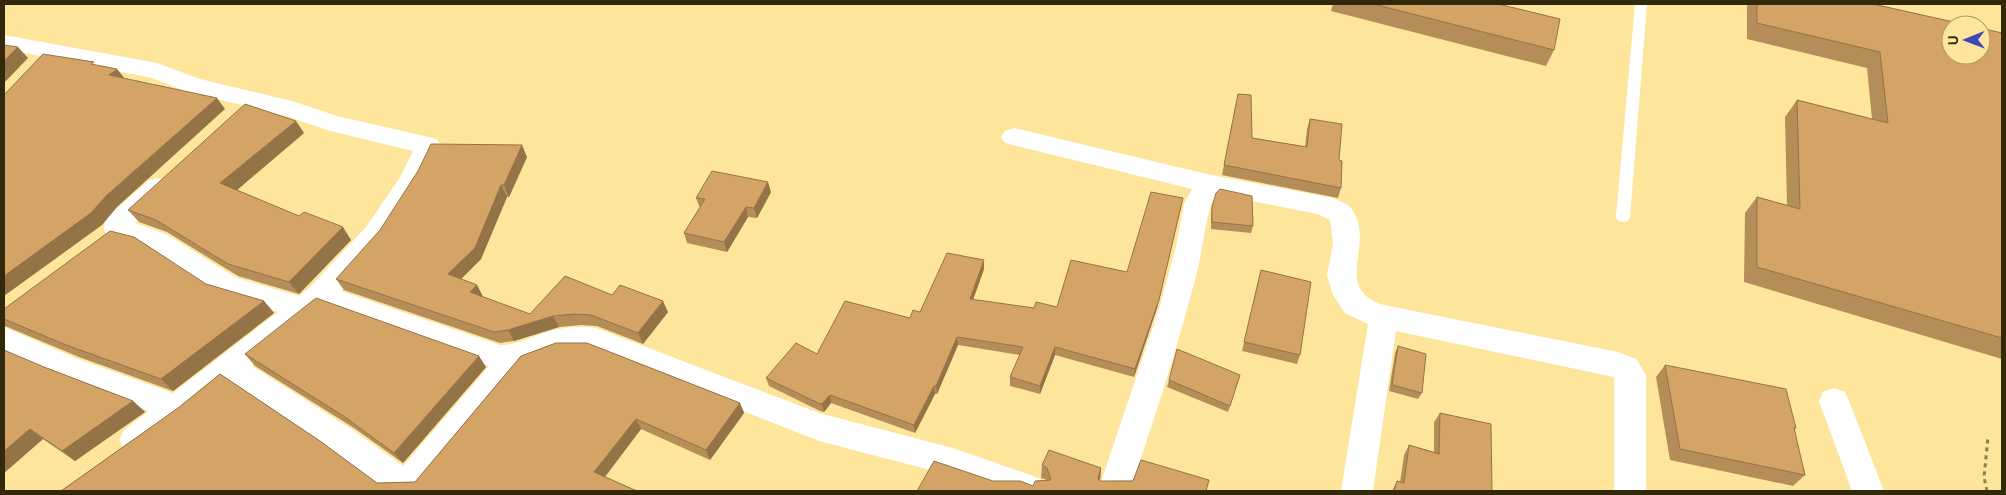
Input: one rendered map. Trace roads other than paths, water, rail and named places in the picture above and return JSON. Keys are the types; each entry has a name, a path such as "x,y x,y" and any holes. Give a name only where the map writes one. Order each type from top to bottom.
{"street":[{"path":"4,42 158,72 193,85 292,109 330,123 363,132 428,145 410,182 376,234 311,302 177,408 117,452"},
{"path":"32,71 52,51"},
{"path":"233,119 254,100"},
{"path":"1014,137 1211,184 1324,205 1340,213 1347,238 1342,275 1348,297 1353,304 1362,309 1384,317 1618,364 1625,368 1630,375 1630,491"},
{"path":"117,230 117,224 176,170"},
{"path":"1114,491 1158,360 1190,246 1196,208 1206,187 1211,184"},
{"path":"94,246 117,230 142,235 156,241 228,287 311,302 500,357 515,357 528,354 557,340 585,338 596,340 796,420 952,462 1033,491"},
{"path":"1357,491 1384,317"},
{"path":"4,339 67,368 114,383 177,408"},
{"path":"229,367 342,440 404,489 515,357"},
{"path":"1834,400 1868,491"}],"lane":[{"path":"1623,217 1641,4"}]}
